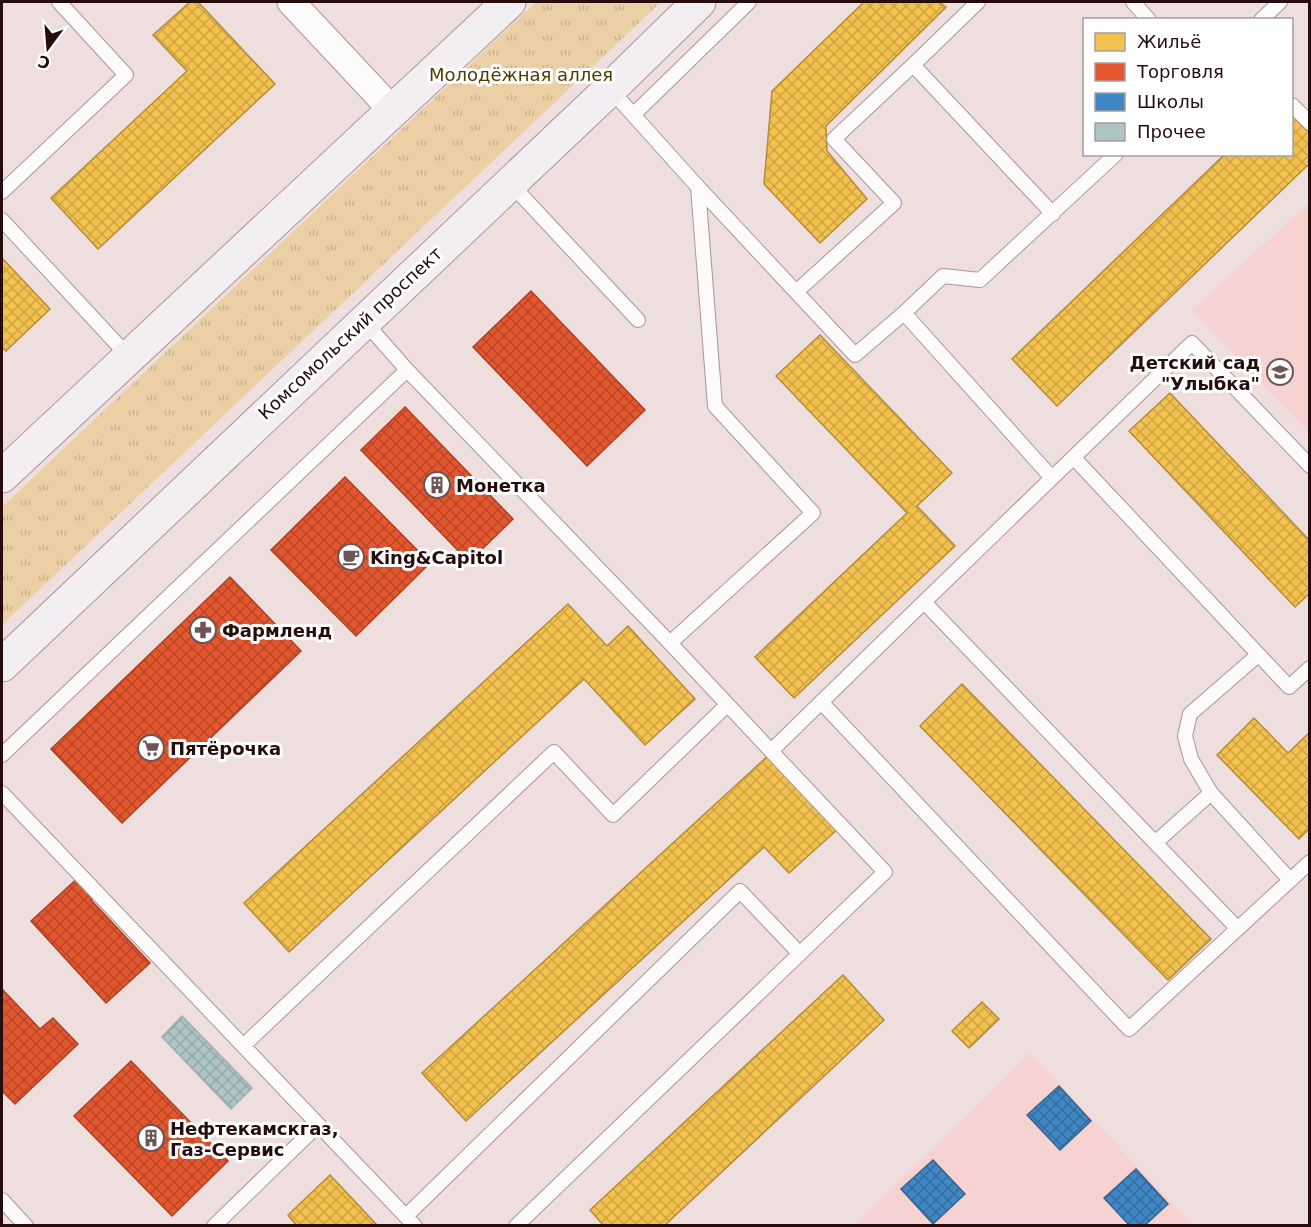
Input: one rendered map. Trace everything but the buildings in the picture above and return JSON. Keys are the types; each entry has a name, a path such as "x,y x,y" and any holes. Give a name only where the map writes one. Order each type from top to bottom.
{"main road":[{"name":"Комсомольский проспект","path":"2,665 699,2"},
{"path":"2,476 394,112 499,5"}],"street":[{"path":"291,2 394,112"}],"lane":[{"path":"2,192 126,75 59,2"},
{"path":"634,114 749,2"},
{"path":"796,292 894,203 834,139 976,2"},
{"path":"1133,2 1147,18"},
{"path":"1263,18 1280,2"},
{"path":"913,65 1053,214"},
{"path":"610,89 855,355 943,276 980,280 1114,156"},
{"path":"1293,106 1310,123"},
{"path":"510,183 638,320"},
{"path":"670,643 813,513 715,406 698,187"},
{"path":"2,220 129,357"},
{"path":"904,313 1052,478"},
{"path":"363,320 407,370 670,643 726,706 885,872 516,1226"},
{"path":"771,751 1192,343 1310,466"},
{"path":"2,755 407,370"},
{"path":"1074,458 1289,687 1310,668"},
{"path":"924,602 1237,928"},
{"path":"1258,655 1190,714 1185,736 1191,759 1211,793 1290,880"},
{"path":"822,703 1129,1029 1310,862"},
{"path":"244,1045 554,752 613,814 726,706"},
{"path":"2,792 411,1221 740,891 800,954"},
{"path":"1156,842 1211,793"},
{"path":"219,1224 318,1125"},
{"path":"2,1200 26,1226"}],"shaded area":[{"name":"Детский сад \"Улыбка\"","path":"1309,203 1309,433 1192,310"},
{"path":"1030,1053 1193,1225 854,1226"}],"green space":[{"name":"Молодёжная аллея","path":"536,2 661,2 2,625 2,507"}],"place":[{"name":"Детский сад \"Улыбка\"","path":"1280,372"},
{"name":"Монетка","path":"437,485"},
{"name":"King&Capitol","path":"351,557"},
{"name":"Фармленд","path":"203,630"},
{"name":"Пятёрочка","path":"151,748"},
{"name":"Нефтекамскгаз, Газ-Сервис","path":"151,1138"}]}
